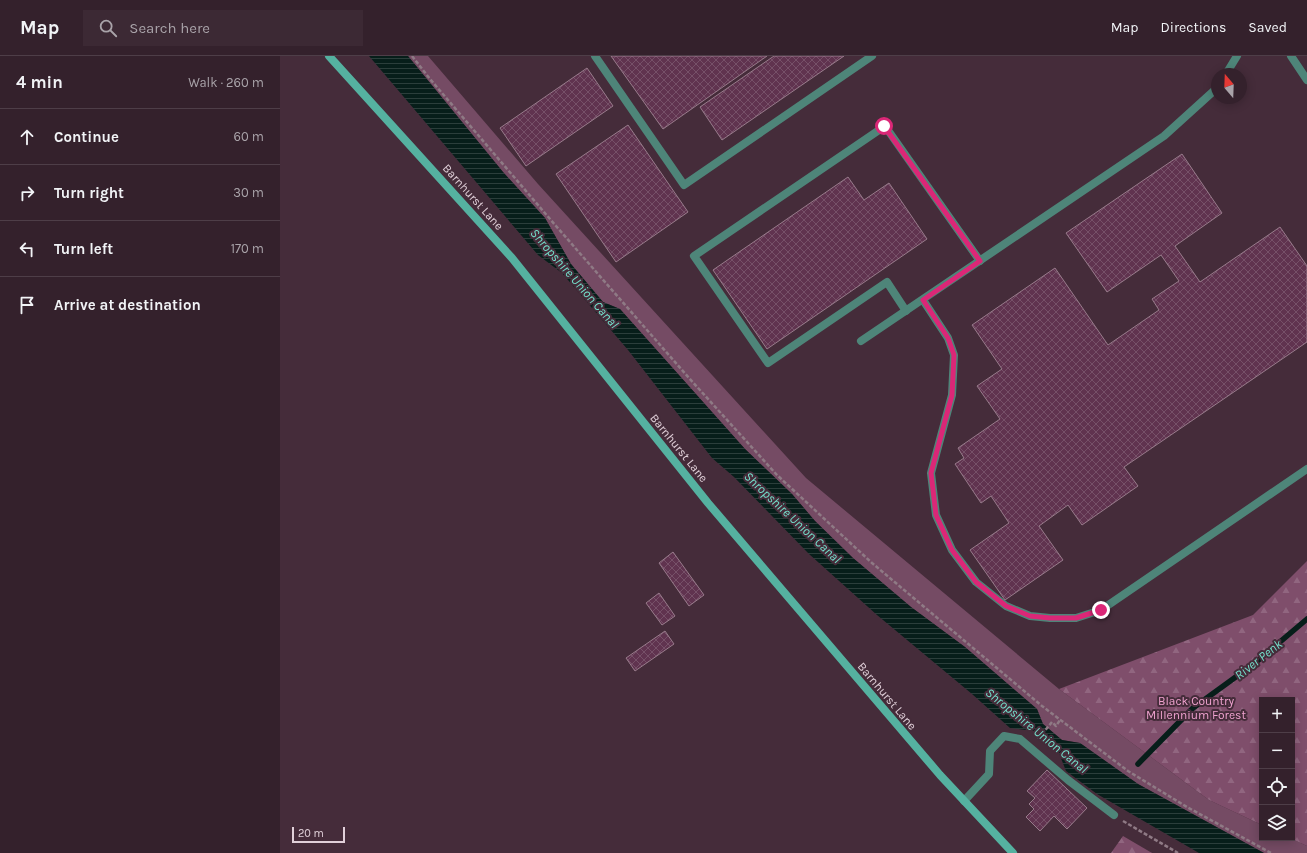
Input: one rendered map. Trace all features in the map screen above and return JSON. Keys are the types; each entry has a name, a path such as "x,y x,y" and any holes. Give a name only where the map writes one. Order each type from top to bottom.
{"street":[{"name":"Barnhurst Lane","path":"329,56 512,258 708,503 940,775 1012,853"}],"lane":[{"path":"595,56 684,185 872,56"},
{"path":"1230,68 1237,56"},
{"path":"1291,56 1307,80"},
{"path":"861,342 1164,136 1211,95"},
{"path":"906,311 887,282 768,363 694,256 884,126 980,261"},
{"path":"923,300 948,338 954,355 952,395 931,473 936,515 956,556 976,582 1006,606 1030,616 1050,618 1076,618 1101,610 1307,469"},
{"path":"964,801 989,774 990,751 1004,736 1020,740 1068,780 1114,815"}],"path":[{"path":"412,56 556,226 689,378 777,475 872,563 994,667 1060,720 1128,771 1187,807 1271,853"},
{"path":"1036,742 1052,722 1056,726 1060,720"},
{"path":"1114,815 1178,853"}],"shaded area":[{"path":"408,56 428,56 538,184 806,478 1059,689 1209,800 1259,824 1259,841 1295,840 1307,846 1307,853 1264,853 1138,784 1080,743 1062,740 1043,724 1037,709 965,647 911,607 853,558 815,521 792,494 745,449 620,309 603,302 571,264 545,218 503,172"}],"green space":[{"name":"Black Country Millennium Forest","path":"1307,561 1307,846 1295,840 1295,697 1259,697 1259,824 1209,800 1059,689 1253,615"},
{"path":"1123,836 1152,853 1111,853"}],"water":[{"name":"Shropshire Union Canal","path":"369,56 408,56 503,172 545,218 571,264 603,302 620,309 745,449 792,494 815,521 853,558 911,607 965,647 1037,709 1043,724 1062,740 1080,743 1138,784 1264,853 1199,853 1097,794 1066,771 1057,748 1035,731 1010,728 972,694 877,615 809,554 734,477 712,458 628,350 562,273 538,255"}],"building":[{"path":"611,56 767,56 663,129"},
{"path":"774,56 844,56 722,140 700,107"},
{"path":"587,68 613,106 526,166 500,128"},
{"path":"628,125 688,212 616,262 556,174"},
{"path":"1182,154 1222,213 1175,246 1200,282 1280,227 1307,266 1307,342 1124,467 1138,486 1082,525 1068,505 1039,526 1063,560 1005,600 970,550 1009,523 991,496 981,503 955,464 964,458 958,448 1000,419 977,386 1002,369 972,325 1055,268 1108,345 1159,310 1152,299 1179,281 1161,255 1107,292 1066,233"},
{"path":"848,177 864,200 889,183 927,239 767,349 713,270"},
{"path":"673,552 704,595 689,606 659,563"},
{"path":"659,593 675,616 662,625 646,603"},
{"path":"665,631 674,644 635,671 626,658"},
{"path":"1047,770 1087,808 1067,829 1054,816 1040,831 1026,817 1034,809 1029,804 1035,798 1027,791"}],"waterway":[{"name":"River Penk","path":"1138,764 1193,708 1255,663 1307,619"}],"route":[{"path":"884,126 980,261 923,300 948,338 954,355 952,395 931,473 936,515 952,550 976,582 1006,606 1030,616 1050,618 1076,618 1101,610"}]}
